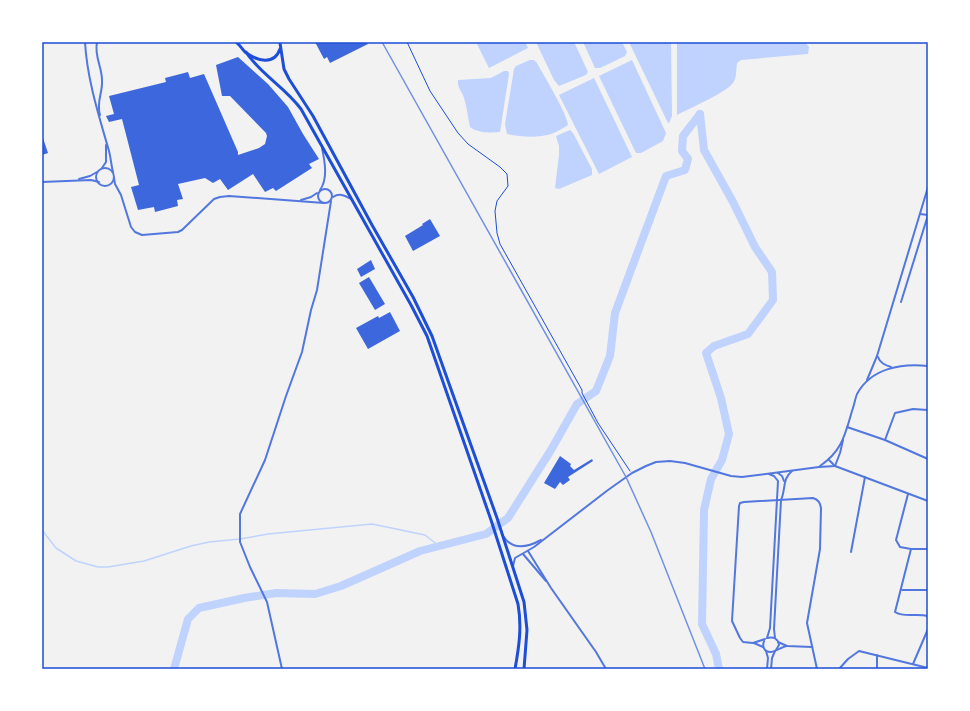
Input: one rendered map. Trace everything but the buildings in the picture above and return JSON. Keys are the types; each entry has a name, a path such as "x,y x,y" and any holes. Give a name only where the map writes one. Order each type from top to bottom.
{"main road":[{"path":"236,42 257,66 292,97 303,110 427,336 496,534 521,617 521,632 515,669"},
{"path":"246,52 258,60 271,60 277,56 280,42"},
{"path":"280,42 284,69 289,79 313,116 413,297 432,336 497,518 524,602 526,617 524,669"}],"street":[{"path":"85,42 94,99 106,142 115,184 121,194 131,227 135,232 142,235 175,233 182,230 214,199 220,197 229,196 326,203 334,196 342,195 351,199"},
{"path":"97,42 97,57 102,80 98,100 98,110 104,135"},
{"path":"76,180 90,176 99,170 106,162 106,142"},
{"path":"321,143 324,156 325,177 324,184 319,191 318,198 320,201 326,203 329,210"},
{"path":"99,170 106,168 113,172"},
{"path":"99,170 97,177 99,182"},
{"path":"42,182 91,180 104,185 109,185 114,178"},
{"path":"835,466 857,394 867,380 878,356 928,187"},
{"path":"282,669 267,602 250,568 240,542 240,514 265,460 302,352 317,290 332,193 329,189 324,188 311,198 296,200"},
{"path":"901,302 928,215 920,214"},
{"path":"878,356 879,361 892,368"},
{"path":"867,380 880,372 892,368 920,365 928,366"},
{"path":"884,440 895,414 913,409 928,410"},
{"path":"847,427 884,440 928,459"},
{"path":"819,467 829,460 843,440"},
{"path":"829,460 835,466"},
{"path":"513,568 515,558 528,551 632,473 656,462 670,461 698,466 731,476 835,466 928,501"},
{"path":"784,482 785,478 793,470"},
{"path":"767,669 768,658 763,645 770,628 778,481 784,471"},
{"path":"776,472 781,474 784,482 784,493 781,500 774,629 775,638 778,642 787,646 812,647"},
{"path":"769,473 778,481"},
{"path":"851,552 865,477"},
{"path":"784,493 786,497 792,500"},
{"path":"777,494 781,500"},
{"path":"771,501 777,494"},
{"path":"908,494 896,540 900,547 928,550"},
{"path":"787,646 776,651 769,652 761,646 744,642 740,638 732,621 740,503 814,498 820,502 820,549 807,618 817,669"},
{"path":"502,533 510,544 519,547 531,545 548,535"},
{"path":"911,549 902,590 895,612 899,614 922,614 928,618"},
{"path":"528,551 606,669"},
{"path":"523,554 552,588"},
{"path":"902,590 928,590"},
{"path":"913,664 928,629"},
{"path":"753,643 770,637 775,638"},
{"path":"771,669 772,658 779,645 778,642"},
{"path":"839,669 848,659 859,651 928,668"},
{"path":"877,655 877,669"}],"path":[{"path":"407,42 430,92 458,133 468,144 500,167 507,174 508,186 497,201 495,210 497,233 500,244 582,390 588,404 621,460 632,473"}],"water":[{"path":"476,42 525,42 528,48 489,68"},
{"path":"536,42 574,42 588,72 586,75 559,86 554,80"},
{"path":"583,42 622,42 627,52 625,56 600,68 595,68"},
{"path":"629,42 671,42 672,116 669,123 668,123"},
{"path":"677,42 805,42 809,47 808,54 741,60 737,63 734,82 728,88 677,115"},
{"path":"530,60 534,60 537,63 560,104 567,119 568,125 553,133 535,137 507,134 505,124 514,69 516,66"},
{"path":"632,60 666,133 663,141 641,153 636,153 599,76"},
{"path":"504,71 508,71 509,74 500,132 484,132 473,129 470,127 465,101 459,87 458,80 491,78"},
{"path":"594,78 632,157 599,174 559,95"},
{"path":"570,130 592,169 592,175 559,189 555,188 559,155 559,146 556,136"}],"waterway":[{"path":"700,114 704,150 733,202 755,247 772,272 773,300 748,334 714,346 706,353 721,398 729,434 722,460 711,479 704,510 702,624 716,654 719,669"},
{"path":"174,669 188,619 199,608 244,598 276,593 315,594 341,586 420,551 486,534 508,518 551,450 577,404 596,391 610,356 615,313 666,176 685,170 688,159 682,151 683,136 700,114"},
{"path":"42,530 56,548 76,561 98,567 108,567 144,561 191,546 209,542 268,534 372,524 425,535 439,546"}],"railway":[{"path":"382,42 626,477 651,532 705,669"}]}
